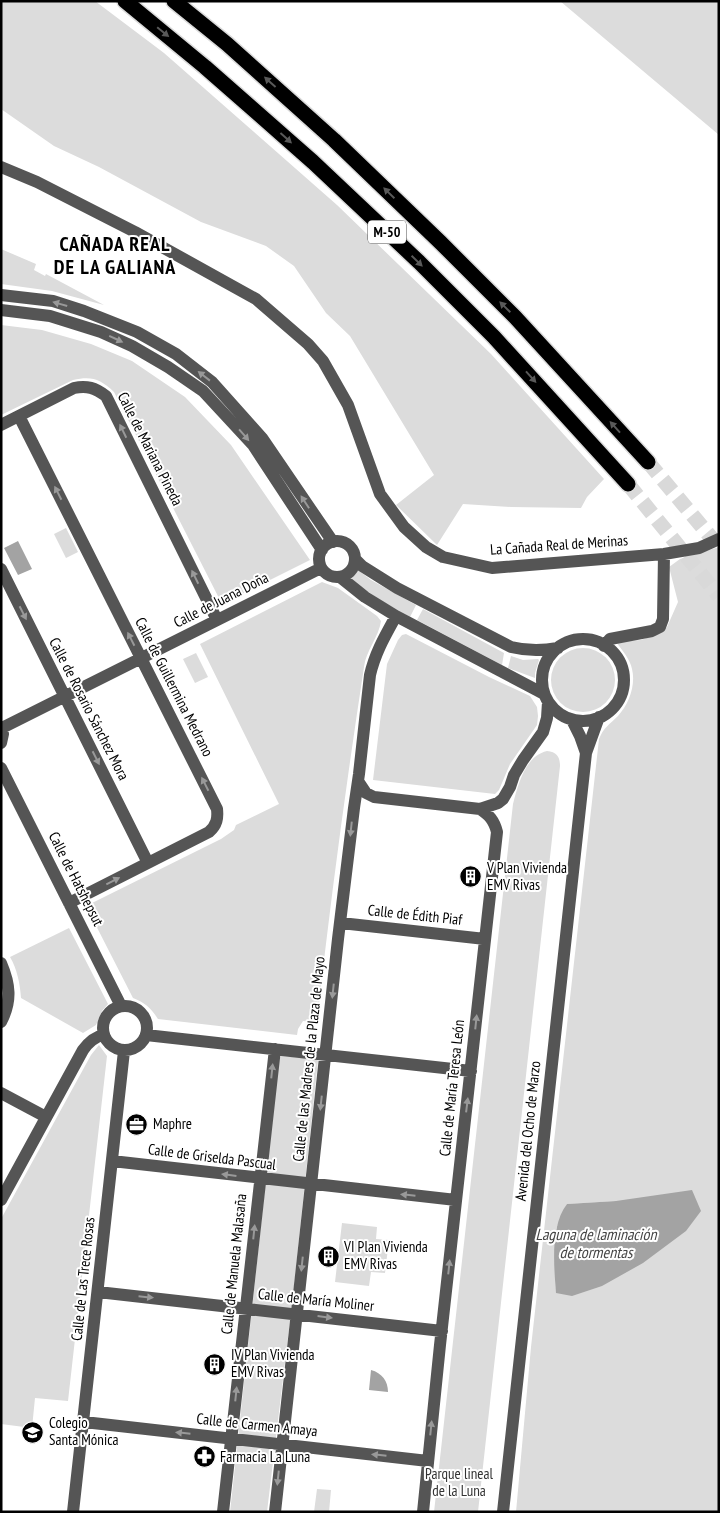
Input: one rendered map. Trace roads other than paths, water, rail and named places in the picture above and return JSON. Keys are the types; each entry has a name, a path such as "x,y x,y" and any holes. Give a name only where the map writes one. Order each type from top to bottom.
{"highway":[{"name":"M-50","path":"125,1 213,73 313,162 412,256 494,337 628,484"},
{"name":"M-50","path":"174,1 228,44 334,140 405,208 515,317 648,462"}],"street":[{"name":"La Cañada Real de Merinas","path":"1,167 37,182 135,232 256,299 308,344 323,362 348,405 380,494 404,527 426,547 443,557 492,568 664,554 699,548 719,540"},
{"path":"1,295 53,302 84,311 137,332 176,354 212,382 262,438 333,542"},
{"path":"1,310 50,316 101,332 139,350 203,391 253,445 322,550"},
{"name":"Calle de Mariana Pineda","path":"1,425 74,388 84,386 97,389 106,396 217,620"},
{"name":"Calle de Guillermina Medrano","path":"19,416 218,809 214,828 210,832 69,903"},
{"path":"333,542 344,542 353,550 355,559 352,570 340,577 329,576 321,568 319,559 322,550 327,544 333,542"},
{"path":"604,646 610,639 652,631 660,627 663,619 664,554"},
{"path":"355,559 362,566 397,588 511,647 526,650 558,648"},
{"name":"Calle de Juana Doña","path":"2,728 321,568"},
{"name":"Calle de Rosario Sánchez Mora","path":"1,569 148,863"},
{"path":"340,577 365,597 396,616 546,698 561,715 572,720 584,721 599,718 617,702 623,685 621,667 617,658 604,646 593,641 581,639 569,642 558,648 547,661 542,677 546,698 547,718 543,732 519,767 503,798 498,803 480,809 374,797 366,793 358,781"},
{"name":"Calle de las Madres de la Plaza de Mayo","path":"275,1512 354,808 373,662 378,648 396,616"},
{"name":"Avenida del Ocho de Marzo","path":"503,1512 586,753 599,718"},
{"name":"Avenida del Ocho de Marzo","path":"572,720 586,753"},
{"path":"1,744 3,739 2,728"},
{"name":"Calle de Hatshepsut","path":"1,768 121,1006"},
{"path":"354,808 365,800 374,797"},
{"name":"Calle de María Teresa León","path":"423,1512 497,832 495,823 489,815 480,809"},
{"name":"Calle de Édith Piaf","path":"341,923 485,939"},
{"path":"1,963 7,976 10,994 6,1012 1,1022"},
{"path":"121,1006 134,1007 144,1016 146,1022 146,1034 143,1041 132,1049 124,1050 111,1046 103,1034 104,1019 114,1008 121,1006"},
{"path":"1,1200 83,1050 88,1043 103,1034"},
{"path":"146,1034 471,1071"},
{"name":"Calle de Manuela Malasaña","path":"223,1512 275,1049"},
{"name":"Calle de Las Trece Rosas","path":"73,1512 124,1050"},
{"path":"1,1093 46,1117"},
{"name":"Calle de Griselda Pascual","path":"112,1161 456,1200"},
{"name":"Calle de María Moliner","path":"98,1292 442,1331"},
{"name":"Calle de Carmen Amaya","path":"84,1422 428,1461"}],"water":[{"path":"18,541 32,569 18,575 4,548"},
{"name":"Laguna de laminación de tormentas","path":"692,1190 701,1211 686,1231 643,1263 602,1286 572,1296 556,1293 554,1247 558,1223 567,1204 616,1201"},
{"path":"371,1370 384,1378 388,1392 369,1390"}],"tunnel":[{"path":"648,462 719,547"},
{"path":"628,484 719,596"}],"place":[{"name":"V Plan Vivienda EMV Rivas","path":"471,877"},
{"name":"Maphre","path":"137,1124"},
{"name":"VI Plan Vivienda EMV Rivas","path":"328,1256"},
{"name":"IV Plan Vivienda EMV Rivas","path":"215,1364"},
{"name":"Colegio Santa Mónica","path":"33,1432"},
{"name":"Farmacia La Luna","path":"204,1457"}],"district":[{"name":"CAÑADA REAL DE LA GALIANA","path":"115,256"}],"park label":[{"name":"Parque lineal de la Luna","path":"459,1482"}]}
